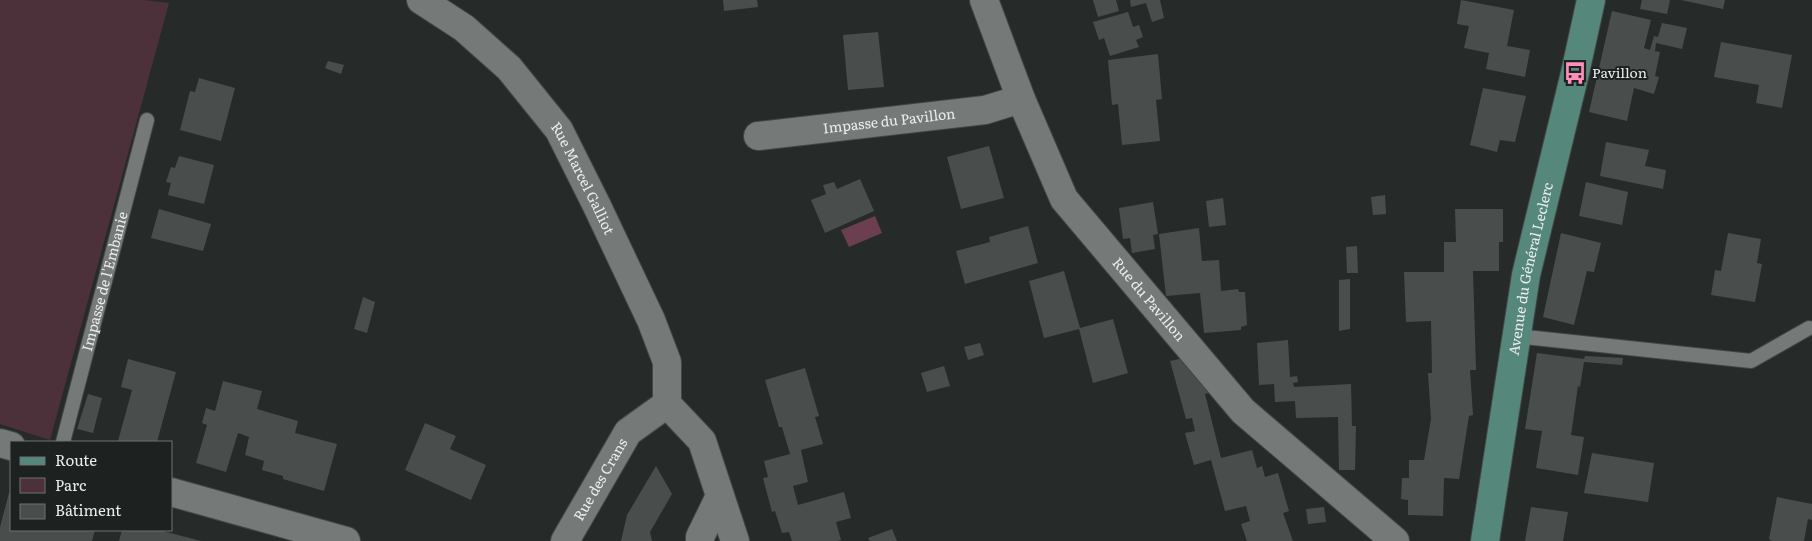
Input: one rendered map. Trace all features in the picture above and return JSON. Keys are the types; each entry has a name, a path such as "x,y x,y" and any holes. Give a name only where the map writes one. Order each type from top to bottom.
{"main road":[{"name":"Avenue du Général Leclerc","path":"1485,541 1526,275 1591,0"}],"street":[{"name":"Rue Marcel Galliot","path":"421,0 464,28 509,68 558,130 597,206 651,320 667,362 667,404"},
{"name":"Rue du Pavillon","path":"984,0 1021,99 1064,199 1236,404 1395,541"},
{"name":"Impasse du Pavillon","path":"758,136 985,110 1021,99"},
{"path":"667,404 702,442 735,541"},
{"name":"Rue des Crans","path":"565,541 628,432 667,404"},
{"path":"172,492 346,541"},
{"path":"700,541 700,536 720,496"}],"lane":[{"name":"Impasse de l'Embanie","path":"63,441 148,120"},
{"path":"1516,336 1751,360 1809,328"}],"green space":[{"path":"0,0 144,0 169,3 50,440 0,424"}],"shaded area":[{"path":"875,216 882,233 849,247 841,230"}],"building":[{"path":"723,0 757,0 758,7 724,11"},
{"path":"1093,0 1116,0 1119,11 1098,17"},
{"path":"1130,0 1160,0 1164,18 1152,22 1146,3 1131,7"},
{"path":"1461,0 1514,10 1507,46 1530,50 1525,77 1486,69 1489,53 1464,48 1469,26 1457,24"},
{"path":"1642,0 1670,0 1667,14 1640,9"},
{"path":"1681,0 1725,0 1723,9"},
{"path":"1612,11 1651,20 1644,48 1650,50 1654,36 1658,37 1662,23 1687,28 1682,49 1656,43 1655,51 1660,52 1655,76 1659,77 1654,94 1634,88 1627,121 1589,112"},
{"path":"1128,12 1133,27 1139,25 1143,37 1136,40 1139,47 1110,56 1104,38 1099,40 1093,22"},
{"path":"878,32 884,87 848,90 843,35"},
{"path":"1721,42 1792,55 1782,108 1756,103 1759,85 1714,77"},
{"path":"1158,54 1162,99 1156,100 1160,141 1122,145 1118,104 1112,105 1108,60"},
{"path":"328,61 344,65 341,74 325,68"},
{"path":"199,78 235,88 221,141 180,130 190,91 195,92"},
{"path":"1483,88 1526,96 1515,142 1500,140 1497,152 1470,145"},
{"path":"1606,142 1649,150 1645,166 1666,170 1663,189 1600,176"},
{"path":"989,146 1004,198 961,209 947,157"},
{"path":"179,156 214,165 204,204 168,195 171,183 166,182 171,167 175,168"},
{"path":"860,179 874,211 825,233 811,200 826,194 823,185 834,182 837,189"},
{"path":"1586,182 1628,192 1622,225 1579,216"},
{"path":"1385,195 1386,214 1373,215 1371,197"},
{"path":"1223,198 1226,225 1209,227 1206,201"},
{"path":"1153,202 1158,234 1153,235 1155,249 1132,253 1130,238 1123,239 1119,208"},
{"path":"159,209 211,224 203,251 151,238"},
{"path":"1455,209 1503,209 1503,242 1499,242 1499,271 1473,271 1476,370 1470,370 1473,415 1469,416 1459,479 1444,478 1443,516 1408,515 1408,500 1401,499 1402,478 1409,478 1409,460 1424,460 1431,419 1428,373 1432,373 1431,321 1406,322 1404,272 1444,272 1444,242 1456,242"},
{"path":"1028,226 1038,263 965,284 956,251 990,242 989,237"},
{"path":"1199,228 1202,261 1219,260 1221,291 1238,289 1239,292 1245,292 1247,325 1241,327 1241,330 1204,333 1200,293 1166,296 1159,234"},
{"path":"1561,233 1601,243 1594,272 1587,271 1574,325 1543,317"},
{"path":"1728,233 1761,239 1757,263 1762,264 1755,302 1711,295 1715,270 1721,271"},
{"path":"1357,246 1358,273 1347,273 1346,247"},
{"path":"1064,271 1080,328 1113,319 1128,373 1093,383 1079,329 1044,338 1029,281"},
{"path":"1350,279 1350,329 1339,331 1339,280"},
{"path":"363,297 375,302 367,333 354,329"},
{"path":"1288,340 1290,377 1297,376 1298,382 1293,383 1294,387 1351,384 1352,426 1356,426 1355,470 1339,470 1338,417 1296,418 1295,401 1275,402 1274,384 1259,385 1257,343"},
{"path":"980,343 984,355 968,360 964,347"},
{"path":"1537,353 1584,359 1585,356 1623,358 1622,365 1584,362 1580,387 1578,386 1571,435 1584,437 1578,475 1536,468 1542,431 1525,429"},
{"path":"1184,358 1217,391 1205,394 1221,458 1252,450 1257,468 1262,466 1265,477 1278,473 1289,511 1283,513 1293,541 1247,541 1241,524 1250,521 1246,506 1225,511 1211,460 1194,465 1185,433 1195,431 1192,418 1186,419 1170,361"},
{"path":"128,359 176,372 157,441 118,441 132,390 121,387"},
{"path":"944,366 950,386 927,392 921,373"},
{"path":"805,368 819,416 815,417 823,444 801,450 808,482 793,486 798,505 844,492 851,518 836,522 841,540 837,541 792,541 789,532 782,533 775,511 772,512 763,478 768,477 764,461 790,454 782,427 779,427 765,380"},
{"path":"223,381 262,391 257,409 298,421 295,433 337,444 324,491 283,479 283,476 262,470 264,461 245,455 249,437 238,433 226,472 196,463 207,425 202,423 206,408 215,411"},
{"path":"88,394 102,398 93,433 77,429"},
{"path":"425,423 456,436 450,449 486,465 471,500 405,470"},
{"path":"1592,453 1654,463 1648,502 1584,493"},
{"path":"656,466 672,494 650,532 652,541 621,541 627,515"},
{"path":"9,493 10,531 95,531 92,541 0,541 0,527"},
{"path":"1777,497 1812,504 1812,520 1808,519 1804,541 1772,541 1769,539"},
{"path":"1324,507 1326,522 1308,524 1306,509"},
{"path":"1531,507 1568,512 1563,541 1525,541"},
{"path":"892,529 897,541 870,541 868,538"},
{"path":"122,531 163,531 201,541 119,541"}],"place":[{"name":"Pavillon","path":"1575,73"}]}
